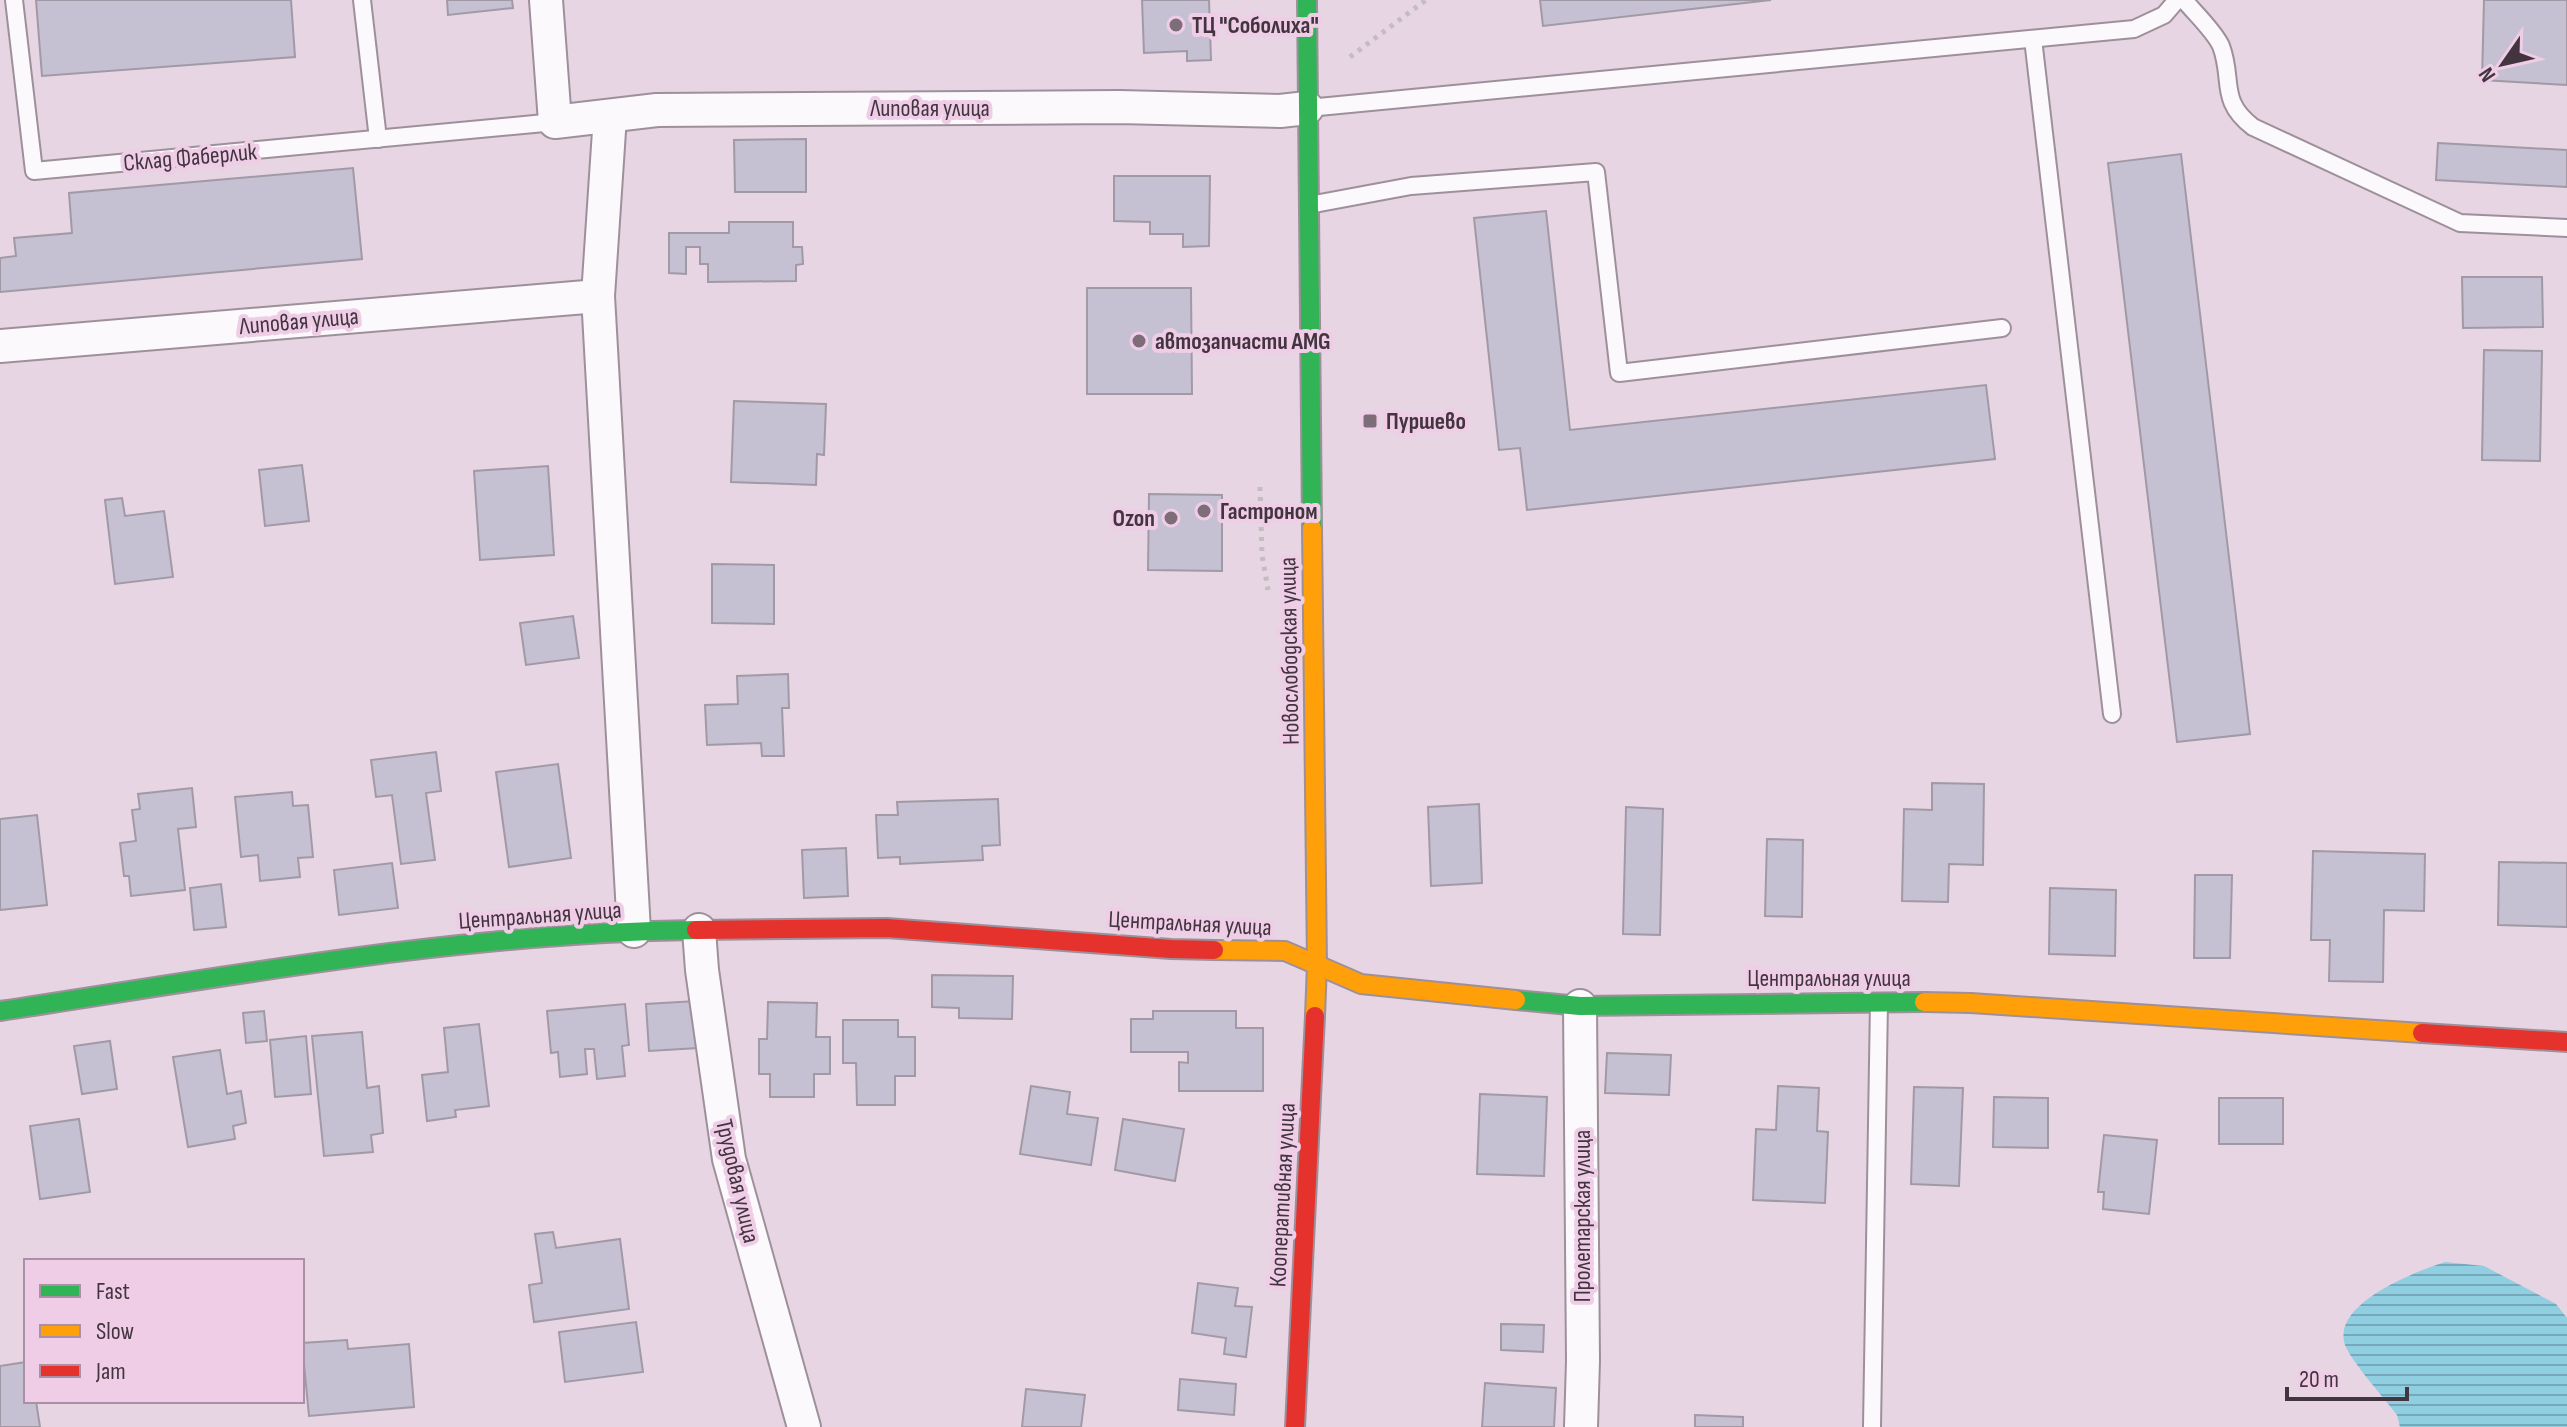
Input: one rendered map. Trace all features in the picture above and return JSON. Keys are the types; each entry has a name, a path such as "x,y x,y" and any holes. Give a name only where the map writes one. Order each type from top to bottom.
{"street":[{"path":"546,0 555,122"},
{"name":"Новослободская улица","path":"1307,0 1317,965"},
{"name":"Липовая улица","path":"555,122 657,110 1119,107 1280,111 1307,108"},
{"path":"610,116 598,296 634,931"},
{"name":"Липовая улица","path":"0,346 598,296"},
{"name":"Центральная улица","path":"0,1011 382,953 502,940 634,931 887,928 1171,949 1285,951 1361,984 1580,1006 1879,1001 1971,1003 2567,1042"},
{"name":"Трудовая улица","path":"699,930 729,1159 804,1427"},
{"name":"Кооперативная улица","path":"1295,1427 1317,965"},
{"name":"Пролетарская улица","path":"1580,1006 1581,1427"}],"lane":[{"name":"Склад Фаберлик","path":"14,0 34,171 378,139"},
{"path":"362,0 378,139 555,122"},
{"path":"1307,108 2134,29 2164,15 2177,0"},
{"path":"2184,0 2220,44 2230,98 2238,116 2253,127 2460,223 2567,228"},
{"path":"2033,39 2112,714"},
{"path":"1308,205 1411,186 1596,172 1619,373 2002,328"},
{"path":"1872,1427 1879,1001"}],"water":[{"path":"2445,1262 2484,1266 2556,1304 2567,1318 2567,1427 2400,1427 2397,1415 2348,1352 2344,1330 2350,1316 2378,1292 2414,1273"}],"building":[{"path":"36,0 291,0 295,57 42,76"},
{"path":"447,0 512,0 513,8 448,15"},
{"name":"ТЦ \"Соболиха\"","path":"1142,0 1209,0 1211,60 1187,61 1187,51 1144,53"},
{"path":"1540,0 1771,0 1543,26"},
{"path":"2484,0 2567,0 2567,85 2482,80"},
{"path":"806,139 806,192 735,192 734,140"},
{"path":"2438,143 2567,150 2567,187 2436,180"},
{"path":"2181,154 2250,734 2177,742 2108,163"},
{"path":"353,168 362,259 0,292 0,258 16,256 14,238 72,233 69,193"},
{"path":"1114,176 1210,176 1209,246 1183,247 1183,234 1150,234 1150,222 1114,221"},
{"path":"1546,211 1570,430 1986,385 1995,459 1527,510 1520,448 1499,450 1474,218"},
{"path":"729,222 793,222 793,247 802,247 803,264 796,265 796,281 708,282 708,264 700,264 700,247 686,247 686,274 669,273 669,233 729,233"},
{"path":"2462,277 2542,277 2543,327 2463,328"},
{"name":"автозапчасти AMG","path":"1087,288 1191,288 1192,394 1087,394"},
{"path":"2484,350 2542,351 2540,461 2482,460"},
{"path":"734,401 826,404 824,455 817,454 816,485 731,482"},
{"path":"302,465 309,521 265,526 259,470"},
{"path":"548,466 554,555 480,560 474,471"},
{"path":"1149,494 1222,495 1222,571 1148,570"},
{"path":"122,498 125,516 164,511 173,577 115,584 105,500"},
{"path":"712,564 774,565 774,624 712,623"},
{"path":"573,616 579,658 526,665 520,623"},
{"path":"788,674 789,708 782,708 784,756 762,756 761,743 707,745 705,705 738,704 737,676"},
{"path":"436,752 441,791 426,793 435,860 401,864 392,795 376,797 371,760"},
{"path":"558,764 571,858 509,867 496,772"},
{"path":"1932,783 1984,784 1983,865 1949,864 1948,902 1902,901 1904,809 1932,810"},
{"path":"192,788 196,827 178,829 185,890 131,896 129,876 124,876 120,843 136,841 132,810 140,809 138,794"},
{"path":"292,792 293,806 308,805 313,857 298,858 300,877 260,881 258,855 241,857 235,797"},
{"path":"998,799 1000,845 982,846 983,860 900,864 900,857 878,858 876,815 898,815 897,802"},
{"path":"1479,804 1482,883 1431,886 1428,807"},
{"path":"1626,807 1663,809 1660,935 1623,934"},
{"path":"37,815 47,905 0,910 0,819"},
{"path":"1767,839 1803,840 1802,917 1765,916"},
{"path":"846,848 848,896 804,898 802,850"},
{"path":"2313,851 2425,854 2424,911 2384,910 2383,982 2329,981 2330,940 2311,940"},
{"path":"2499,862 2567,863 2567,927 2498,925"},
{"path":"392,863 398,908 339,915 334,870"},
{"path":"2195,875 2232,875 2230,958 2194,958"},
{"path":"221,884 226,927 194,930 190,888"},
{"path":"2050,888 2116,890 2115,956 2049,954"},
{"path":"932,975 1013,976 1012,1019 959,1018 959,1008 932,1007"},
{"path":"696,1001 698,1048 649,1051 646,1004"},
{"path":"768,1002 817,1003 816,1037 830,1037 830,1074 814,1074 814,1097 770,1097 770,1074 759,1074 759,1039 767,1039"},
{"path":"625,1004 629,1045 622,1046 625,1076 597,1079 594,1049 585,1049 587,1074 560,1077 558,1052 551,1053 547,1011"},
{"path":"264,1011 267,1041 246,1043 243,1013"},
{"path":"1153,1011 1236,1011 1236,1028 1263,1028 1263,1091 1179,1091 1179,1062 1188,1063 1188,1052 1131,1052 1131,1019 1153,1019"},
{"path":"843,1020 898,1020 898,1037 915,1037 915,1076 895,1076 895,1105 857,1105 856,1063 843,1063"},
{"path":"479,1024 489,1106 455,1110 456,1117 427,1121 422,1075 448,1072 444,1028"},
{"path":"362,1032 367,1088 379,1086 383,1133 371,1135 373,1152 324,1156 312,1036"},
{"path":"306,1036 311,1094 275,1097 270,1040"},
{"path":"110,1041 117,1089 82,1094 74,1046"},
{"path":"220,1050 227,1094 241,1091 246,1123 233,1126 235,1139 188,1147 173,1057"},
{"path":"1607,1053 1671,1055 1669,1095 1605,1093"},
{"path":"1031,1086 1070,1092 1067,1114 1098,1118 1091,1165 1020,1154"},
{"path":"1778,1086 1819,1088 1817,1131 1828,1132 1825,1203 1753,1200 1756,1129 1776,1130"},
{"path":"1914,1087 1963,1088 1959,1186 1911,1184"},
{"path":"1480,1094 1547,1097 1544,1176 1477,1174"},
{"path":"1994,1097 2048,1098 2048,1148 1993,1147"},
{"path":"2219,1098 2283,1098 2283,1144 2219,1144"},
{"path":"79,1119 90,1192 40,1199 30,1126"},
{"path":"1123,1119 1184,1129 1175,1181 1115,1170"},
{"path":"2104,1135 2157,1140 2149,1214 2103,1209 2104,1192 2098,1192"},
{"path":"553,1232 556,1248 620,1239 629,1309 534,1322 529,1285 542,1283 535,1234"},
{"path":"1198,1283 1238,1288 1235,1306 1252,1307 1246,1357 1224,1354 1226,1338 1192,1333"},
{"path":"636,1322 643,1372 565,1382 559,1332"},
{"path":"1501,1324 1544,1325 1543,1352 1501,1350"},
{"path":"347,1340 348,1349 409,1344 414,1407 309,1416 304,1343"},
{"path":"24,1362 24,1403 36,1403 40,1427 0,1427 0,1366"},
{"path":"1180,1379 1236,1384 1234,1415 1178,1410"},
{"path":"1485,1383 1556,1388 1554,1427 1482,1427"},
{"path":"1026,1389 1085,1395 1081,1427 1022,1427"},
{"path":"1695,1415 1743,1417 1743,1427 1695,1427"}],"traffic: fast":[{"path":"1307,0 1312,528"},
{"path":"0,1011 346,958 521,939 696,930"},
{"path":"1516,1000 1580,1006 1924,1002"}],"traffic: slow":[{"path":"1312,528 1315,1016"},
{"path":"1214,950 1285,951 1361,984 1516,1000"},
{"path":"1924,1002 2422,1033"}],"traffic: jam":[{"path":"696,930 887,928 1214,950"},
{"path":"1295,1427 1315,1016"},
{"path":"2422,1033 2567,1042"}],"place":[{"name":"ТЦ \"Соболиха\"","path":"1176,25"},
{"name":"автозапчасти AMG","path":"1139,341"},
{"name":"Пуршево","path":"1370,421"},
{"name":"Гастроном","path":"1204,511"},
{"name":"Ozon","path":"1171,518"}]}
